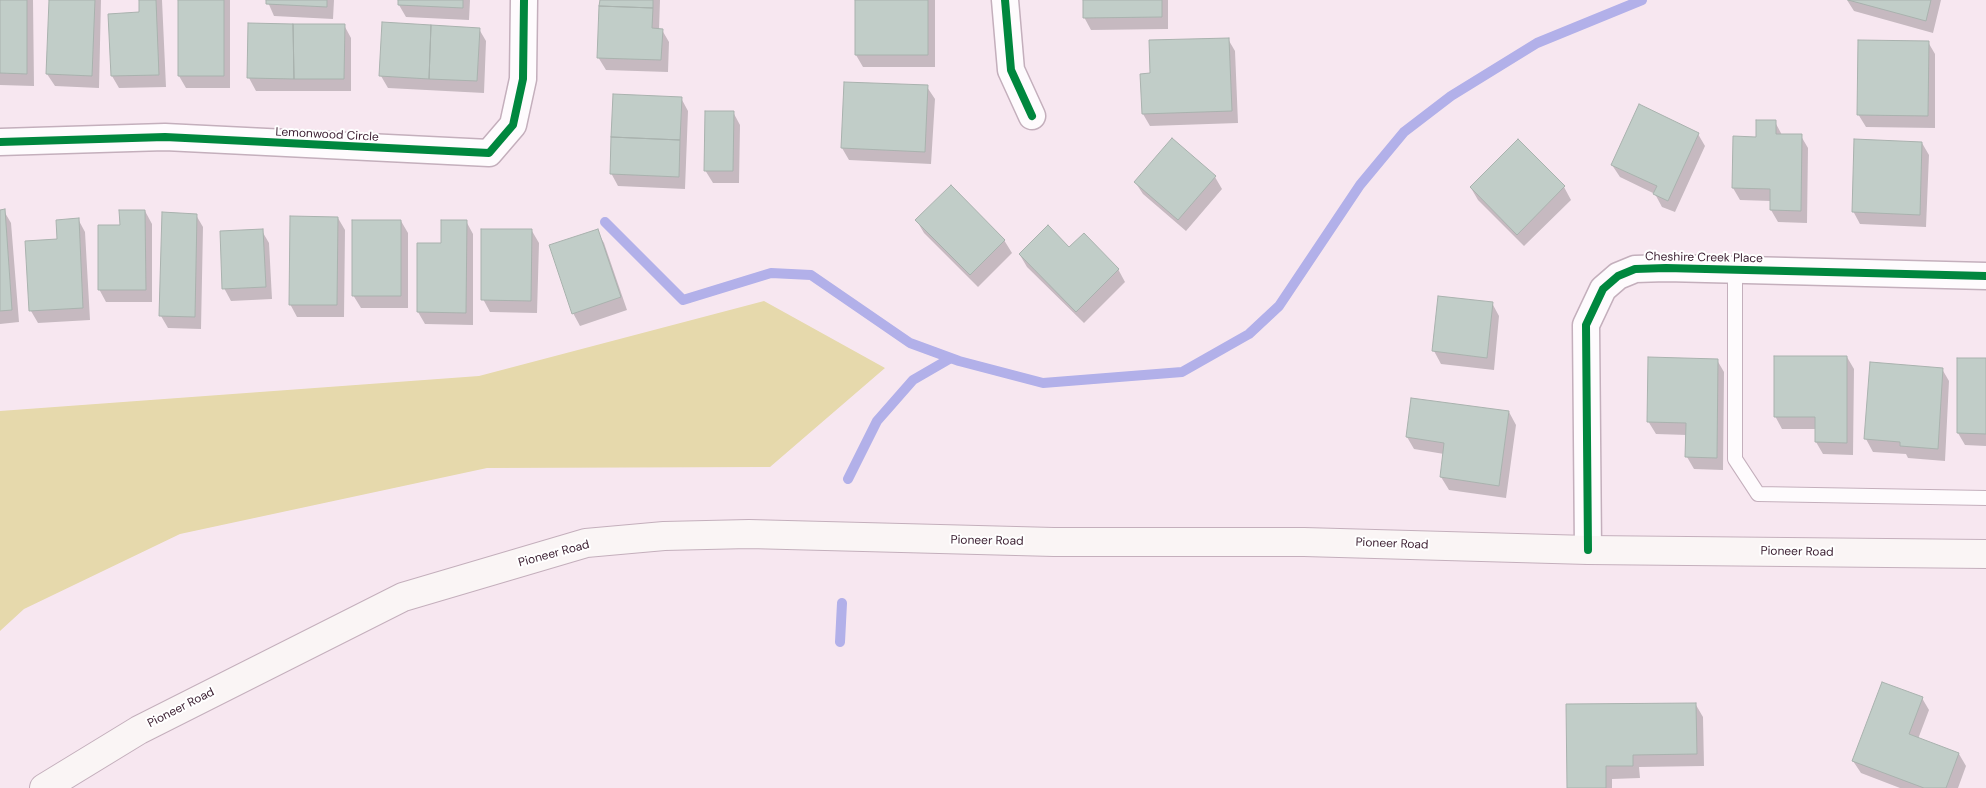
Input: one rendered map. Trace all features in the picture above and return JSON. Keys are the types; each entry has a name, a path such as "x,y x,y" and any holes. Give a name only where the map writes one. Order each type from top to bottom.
{"main road":[{"name":"Pioneer Road","path":"44,788 139,730 403,597 586,543 664,536 749,534 1054,542 1304,542 1588,550 1986,554"}],"street":[{"name":"Lemonwood Circle","path":"0,142 165,137 489,154 513,125 523,79 524,0"},
{"path":"1005,0 1011,70 1032,116"},
{"name":"Cheshire Creek Place","path":"1588,550 1586,325 1603,289 1618,276 1635,269 1986,276"}],"lane":[{"path":"1735,270 1736,459 1758,494 1986,498"}],"shaded area":[{"path":"764,301 885,368 770,467 487,468 180,534 24,609 0,631 0,411 479,376"}],"building":[{"path":"0,0 27,0 27,74 0,73"},
{"path":"49,0 95,0 92,76 46,74"},
{"path":"139,0 156,0 159,75 111,76 108,14 139,12"},
{"path":"178,0 224,0 224,76 178,76"},
{"path":"266,0 327,0 327,7 266,4"},
{"path":"398,0 463,0 463,8 398,5"},
{"path":"600,0 653,0 653,8 599,6"},
{"path":"855,0 928,0 928,55 855,55"},
{"path":"1083,0 1162,0 1162,17 1083,18"},
{"path":"1848,0 1931,0 1926,21"},
{"path":"599,6 653,8 652,28 663,29 661,60 597,58"},
{"path":"382,22 431,25 429,79 379,76"},
{"path":"248,23 293,24 294,79 247,78"},
{"path":"293,24 345,24 344,79 294,79"},
{"path":"431,25 480,28 477,81 429,79"},
{"path":"1229,38 1232,111 1142,114 1140,74 1150,73 1149,40"},
{"path":"1858,40 1929,41 1928,116 1857,115"},
{"path":"844,82 928,85 925,152 841,148"},
{"path":"613,94 682,97 680,140 611,137"},
{"path":"1639,104 1699,133 1668,201 1653,194 1657,186 1611,165"},
{"path":"705,111 734,111 733,171 704,171"},
{"path":"1756,120 1776,120 1776,134 1802,134 1801,211 1770,210 1770,189 1732,188 1733,136 1756,137"},
{"path":"611,137 680,140 679,177 610,174"},
{"path":"1172,138 1216,176 1178,220 1134,182"},
{"path":"1518,139 1565,186 1517,235 1470,187"},
{"path":"1854,139 1922,142 1920,215 1852,212"},
{"path":"951,185 1005,240 970,275 915,220"},
{"path":"5,209 12,310 0,311 0,210"},
{"path":"119,210 145,210 146,290 98,290 98,225 120,225"},
{"path":"162,212 197,214 195,317 159,316"},
{"path":"290,216 338,217 337,305 289,305"},
{"path":"79,218 83,308 29,311 25,241 57,239 56,220"},
{"path":"352,220 401,220 401,296 352,296"},
{"path":"441,220 467,220 466,313 417,312 417,243 441,243"},
{"path":"1048,225 1069,247 1084,233 1119,269 1076,312 1019,254"},
{"path":"263,229 266,287 222,289 220,231"},
{"path":"481,229 532,229 531,301 481,300"},
{"path":"598,229 621,297 572,314 549,245"},
{"path":"1438,296 1493,302 1487,358 1432,351"},
{"path":"1774,356 1847,356 1847,443 1815,442 1815,417 1774,417"},
{"path":"1648,357 1718,359 1717,458 1685,457 1686,423 1647,422"},
{"path":"1957,358 1986,358 1986,434 1957,433"},
{"path":"1870,362 1943,368 1938,449 1900,446 1900,442 1864,439"},
{"path":"1411,398 1509,411 1499,486 1440,477 1444,443 1406,437"},
{"path":"1882,682 1923,697 1909,734 1959,753 1946,788 1924,788 1852,761"},
{"path":"1696,703 1697,754 1633,755 1633,766 1606,766 1606,788 1567,788 1566,704"}],"waterway":[{"path":"605,222 683,300 771,273 811,275 910,343 959,361 1043,383 1182,372 1249,334 1279,306 1360,185 1404,132 1451,96 1537,43 1642,0"},
{"path":"848,479 877,421 913,380 951,358"},
{"path":"840,642 842,603"}],"cycle path":[{"path":"0,142 165,137 489,153 513,125 523,79 524,0"},
{"path":"1005,0 1011,70 1032,116"},
{"path":"1588,550 1586,325 1603,289 1618,276 1635,269 1666,268 1986,276"}]}
